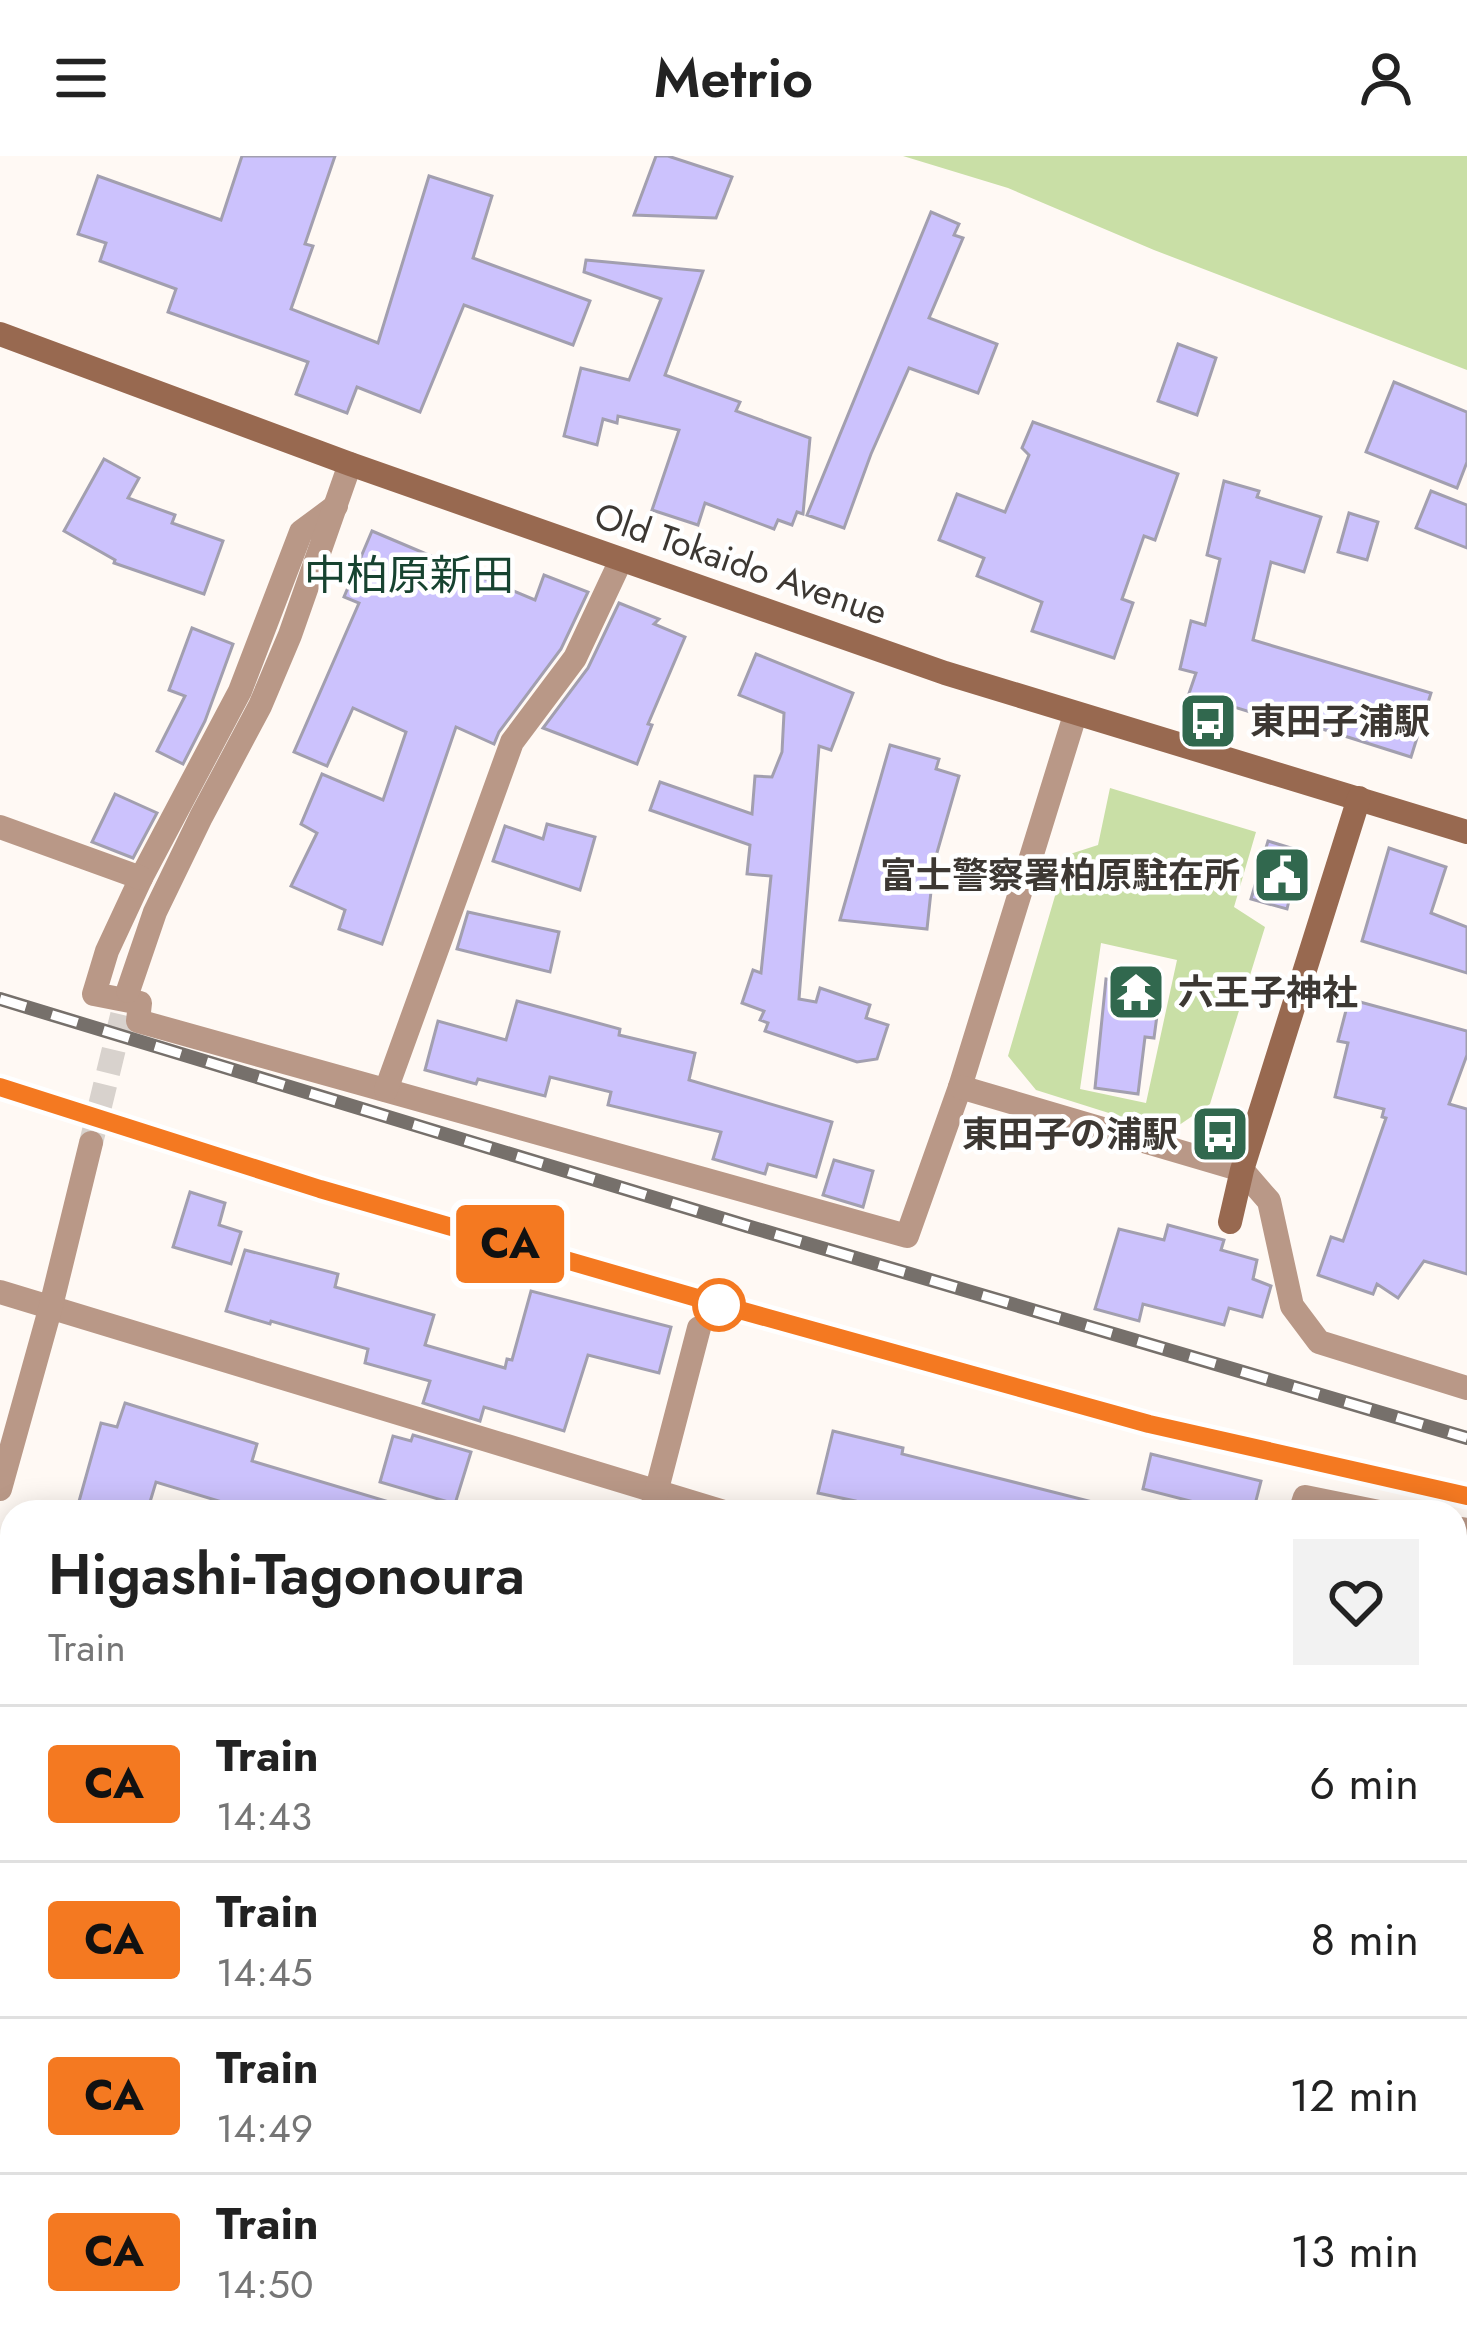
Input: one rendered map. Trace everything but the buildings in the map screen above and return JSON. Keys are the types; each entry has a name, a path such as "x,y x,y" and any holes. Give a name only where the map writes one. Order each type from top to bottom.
{"main road":[{"name":"Old Tokaido Avenue","path":"0,334 350,464 945,673 1467,832"},
{"path":"1230,1222 1359,798"}],"street":[{"path":"128,991 155,912 260,706 290,635 350,464"},
{"path":"336,506 301,532 240,691 107,951 94,994 140,1004 138,1021 907,1236 960,1087 1075,715"},
{"path":"386,1090 512,742 575,658 621,560"},
{"path":"0,827 141,878"},
{"path":"960,1087 1243,1170 1268,1201 1292,1306 1318,1342 1467,1388"},
{"path":"0,1489 91,1144"},
{"path":"0,1292 645,1500"},
{"path":"655,1500 699,1328"}],"green space":[{"path":"903,156 1467,156 1467,370 1154,250 1008,188"},
{"name":"六王子神社","path":"1110,788 1256,832 1234,907 1265,927 1210,1104 1169,1132 1036,1090 1008,1056 1067,855 1098,845","holes":["1101,943 1177,960 1146,1103 1080,1089"]}],"tunnel":[{"path":"91,1143 128,991"}],"railway":[{"path":"0,999 1467,1438"},
{"path":"0,1087 319,1189 718,1304 1149,1424 1467,1496"}],"train":[{"name":"CA","path":"0,1087 320,1189 718,1304 1149,1424 1467,1496"}],"place":[{"name":"東田子浦駅","path":"1208,721"},
{"name":"富士警察署柏原駐在所","path":"1282,875"},
{"name":"六王子神社","path":"1136,992"},
{"name":"東田子の浦駅","path":"1220,1134"}],"district":[{"name":"中柏原新田","path":"409,575"}]}
